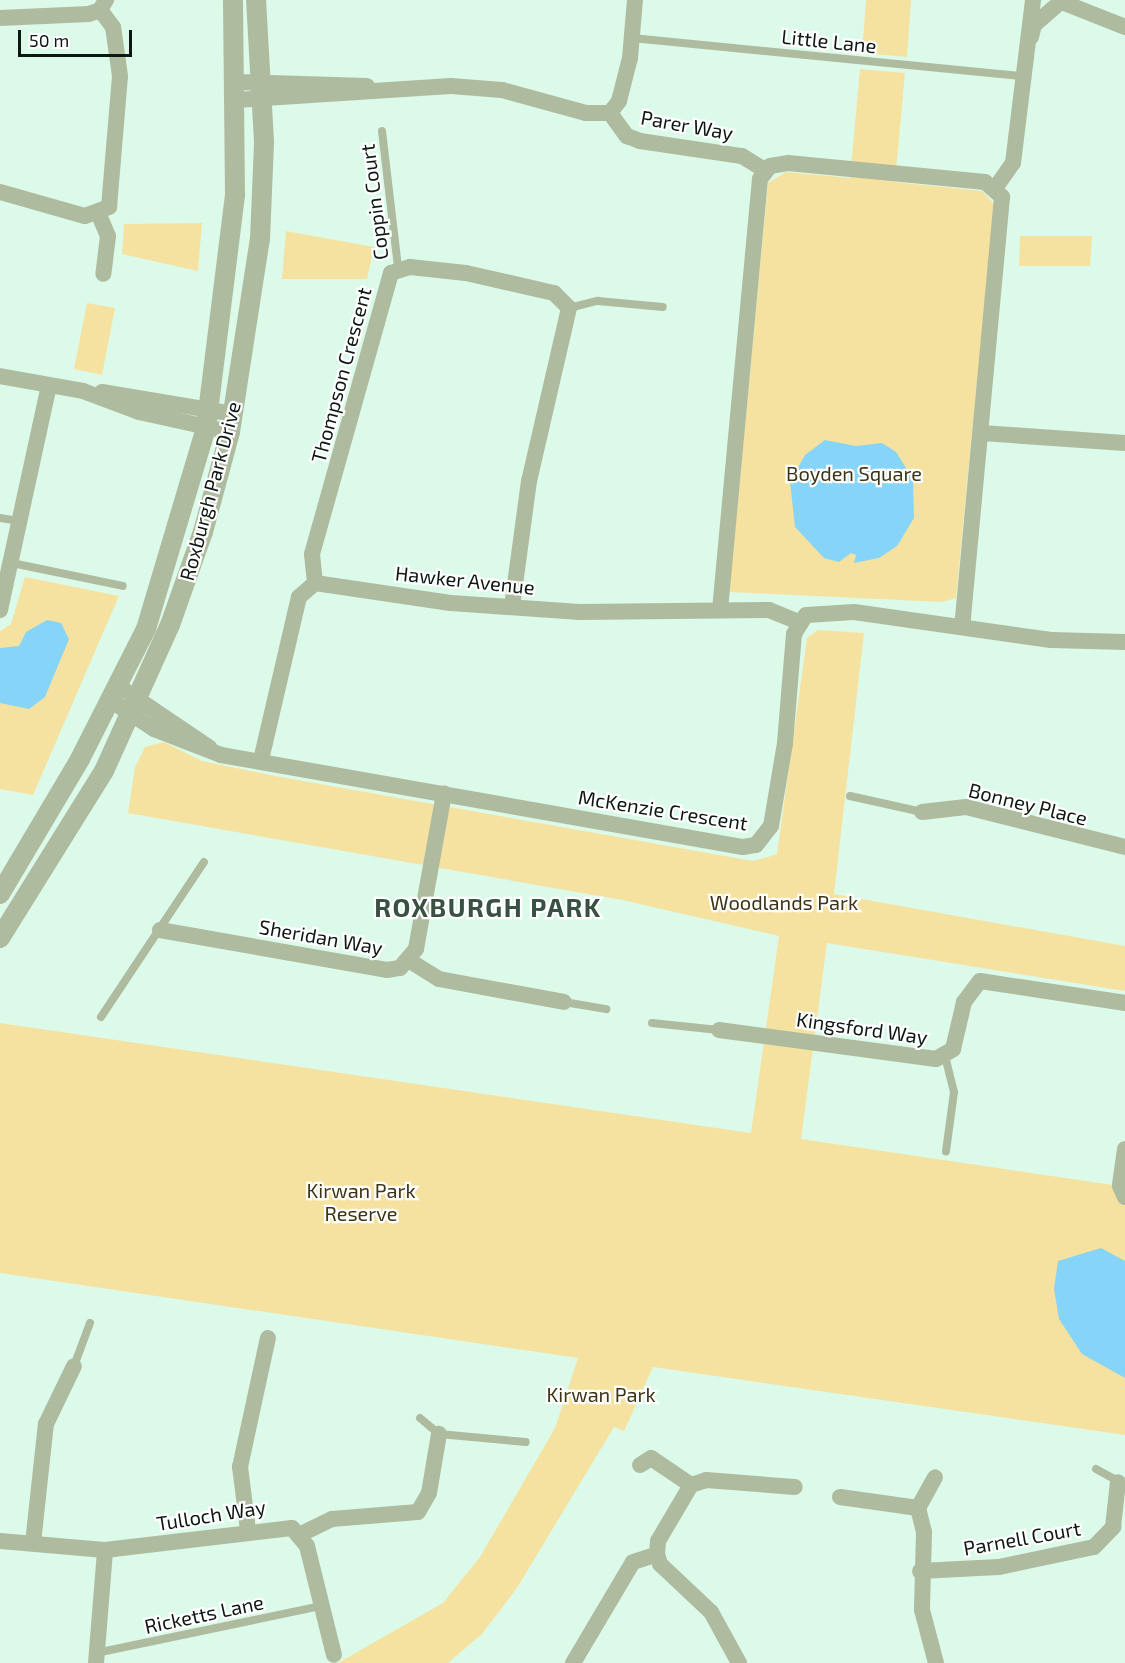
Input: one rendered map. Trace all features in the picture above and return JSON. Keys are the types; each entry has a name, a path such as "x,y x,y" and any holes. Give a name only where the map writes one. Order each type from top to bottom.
{"street":[{"name":"Roxburgh Park Drive","path":"0,894 114,693 146,629 208,419 233,236 235,91 233,0"},
{"name":"Roxburgh Park Drive","path":"0,938 88,801 130,717 203,532 231,423 260,239 262,90 256,0"},
{"path":"235,91 386,88 502,90 586,113 610,113 619,101 632,38 635,0"},
{"path":"996,187 1013,163 1033,0"},
{"path":"1089,0 1118,25"},
{"path":"1025,53 1034,25 1057,2 1118,25"},
{"path":"0,18 41,20 103,5 114,27 120,76 112,193 109,207 99,215 50,209 0,192"},
{"name":"Parer Way","path":"610,113 634,139 742,156 764,170"},
{"path":"720,610 758,192 764,170 788,163 996,187"},
{"path":"962,626 1003,208 996,187"},
{"path":"99,215 108,236 103,274"},
{"path":"398,268 492,277 554,293 569,308 529,481 512,607"},
{"name":"Thompson Crescent","path":"315,583 312,555 369,366 386,284 398,268"},
{"path":"0,376 83,391 139,412 231,423"},
{"path":"0,610 49,386"},
{"path":"982,433 1125,443"},
{"path":"261,760 299,597 315,583"},
{"name":"Hawker Avenue","path":"315,583 512,607 769,610 798,622"},
{"path":"798,622 818,611 962,626 1051,640 1125,642"},
{"name":"McKenzie Crescent","path":"114,693 130,717 221,755 756,845 771,826 798,622"},
{"name":"McKenzie Crescent","path":"114,693 139,697 221,755"},
{"path":"444,793 410,961 439,979 564,1002"},
{"name":"Bonney Place","path":"922,812 966,807 1125,847"},
{"name":"Sheridan Way","path":"160,930 387,970 410,961"},
{"name":"Kingsford Way","path":"719,1030 925,1059 945,1056 957,1041 964,1002 980,981 1125,1003"},
{"path":"1125,1149 1120,1186 1125,1197"},
{"path":"248,1530 240,1467 268,1338"},
{"path":"33,1544 46,1424 74,1366"},
{"path":"330,1658 320,1606 301,1534 332,1519 418,1512 429,1493 439,1434"},
{"path":"640,1466 651,1458 691,1485"},
{"path":"935,1477 918,1508 924,1532 920,1571 922,1610 936,1663"},
{"path":"739,1663 711,1612 660,1564 657,1554 658,1541 691,1485 706,1480 795,1487"},
{"name":"Parnell Court","path":"920,1571 999,1567 1094,1547 1106,1540 1113,1527 1121,1481"},
{"path":"840,1497 918,1508"},
{"name":"Tulloch Way","path":"0,1541 105,1550 277,1525 301,1534"},
{"path":"96,1658 105,1550"},
{"path":"573,1663 633,1562 657,1554"}],"lane":[{"name":"Little Lane","path":"632,38 1023,76"},
{"name":"Coppin Court","path":"382,131 398,268"},
{"path":"569,308 598,301 663,307"},
{"path":"0,518 20,521"},
{"path":"12,563 123,586"},
{"name":"Bonney Place","path":"850,796 922,812"},
{"path":"101,1017 204,862"},
{"path":"564,1002 606,1009"},
{"path":"652,1023 719,1030"},
{"path":"945,1056 954,1092 946,1151"},
{"path":"74,1366 90,1323"},
{"path":"420,1418 439,1434 526,1442"},
{"name":"Parnell Court","path":"1096,1469 1121,1481"},
{"name":"Ricketts Lane","path":"96,1658 320,1606"}],"green space":[{"path":"866,0 911,0 907,57 862,53"},
{"name":"Boyden Square","path":"860,69 905,73 895,182 982,191 994,204 956,598 942,602 729,592 768,183 786,172 850,178"},
{"path":"202,223 198,271 122,254 124,224"},
{"path":"286,231 374,247 367,279 282,279"},
{"path":"1020,236 1092,236 1090,266 1019,266"},
{"path":"87,303 115,308 102,375 74,369"},
{"path":"25,577 119,596 33,795 0,789 0,631 11,624"},
{"name":"Kirwan Park Reserve","path":"818,630 864,633 834,894 1125,946 1125,991 827,943 801,1139 1120,1186 1125,1197 1125,1435 653,1367 624,1431 614,1427 517,1588 482,1634 448,1663 338,1663 443,1603 480,1557 555,1428 578,1358 0,1273 0,1023 751,1133 779,936 622,900 128,813 135,767 145,747 164,742 202,761 275,776 753,861 777,854 807,638"}],"water":[{"path":"825,440 856,446 882,443 896,452 913,479 914,518 897,546 879,558 854,563 856,555 851,553 839,562 824,558 795,527 790,482 805,455"},
{"path":"47,620 61,623 69,639 45,697 29,709 0,703 0,648 19,646 26,632"},
{"path":"1101,1248 1125,1261 1125,1378 1082,1354 1059,1319 1054,1289 1058,1261"}],"district":[{"name":"ROXBURGH PARK","path":"488,907"}],"park label":[{"name":"Woodlands Park","path":"784,902"},
{"name":"Kirwan Park","path":"601,1394"}]}
